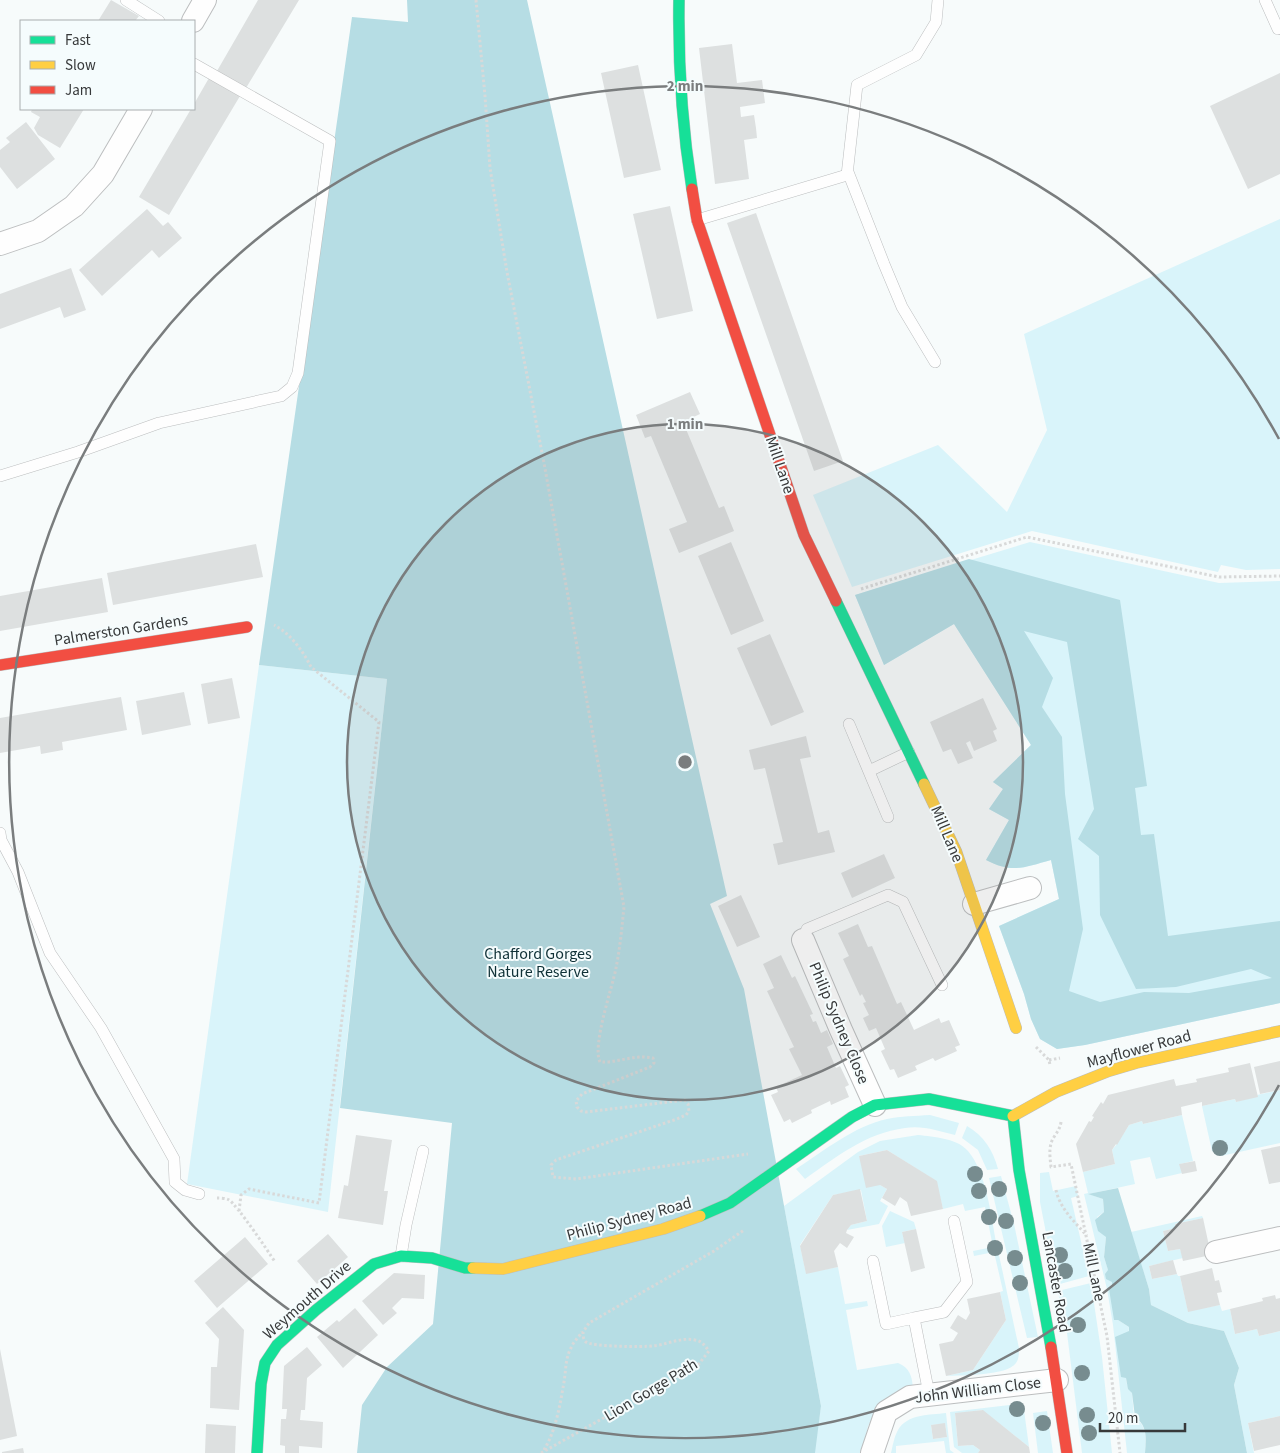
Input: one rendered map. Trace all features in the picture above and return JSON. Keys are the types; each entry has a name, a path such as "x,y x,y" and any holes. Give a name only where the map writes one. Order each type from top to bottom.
{"street":[{"path":"194,20 205,0"},
{"name":"Mill Lane","path":"679,0 678,41 685,136 689,177 697,220 804,535 956,852 1016,1028"},
{"path":"0,244 38,231 74,206 103,174 140,110"},
{"name":"Palmerston Gardens","path":"0,665 247,626"},
{"path":"974,904 1030,888"},
{"name":"Philip Sydney Close","path":"804,940 840,1030 875,1105"},
{"name":"Mayflower Road","path":"1013,1116 1056,1092 1109,1071 1136,1063 1280,1031"},
{"name":"Philip Sydney Road","path":"374,1264 401,1256 432,1258 465,1268 503,1269 663,1229 730,1203 852,1117 875,1105 929,1099 1013,1116"},
{"name":"Lancaster Road","path":"1013,1116 1019,1170 1067,1453"},
{"path":"1216,1252 1280,1238"},
{"name":"Weymouth Drive","path":"258,1453 261,1384 265,1363 276,1344 374,1264"},
{"name":"John William Close","path":"872,1453 886,1412 910,1397 1056,1380"}],"lane":[{"path":"126,0 156,20"},
{"path":"935,362 902,306 848,172 856,85 916,55 936,22 938,0"},
{"path":"1265,0 1278,29"},
{"path":"0,476 78,452 159,423 281,396 292,387 298,373 330,141 195,65"},
{"path":"697,220 847,175 848,172"},
{"path":"849,724 888,817"},
{"path":"869,771 909,752"},
{"path":"0,834 1,840 18,872 50,953 101,1028 174,1159 174,1182 185,1190 199,1194"},
{"path":"804,940 807,929 888,895 903,902 942,985"},
{"path":"401,1256 406,1225 423,1152"},
{"path":"873,1261 886,1324 944,1312 967,1282 954,1221"},
{"path":"914,1318 929,1394"}],"path":[{"path":"476,0 490,168 506,272 544,463 624,907 616,968 600,1035 598,1058 600,1062 606,1063 646,1057 653,1058 654,1063 650,1067 582,1094 576,1101 577,1107 581,1111 586,1112 685,1100 689,1111 686,1115 677,1119 556,1160 551,1165 551,1171 553,1177 576,1179 749,1154"},
{"path":"834,597 1027,537 1219,577 1280,576"},
{"path":"239,1211 241,1195 249,1189 319,1203 379,722 311,667 284,630 268,623 247,626"},
{"name":"Mill Lane","path":"1062,1119 1060,1130 1053,1138 1049,1151 1051,1167 1071,1164 1107,1336 1120,1453"},
{"path":"1056,1190 1058,1200 1087,1237"},
{"path":"199,1194 229,1200 267,1248 275,1262"},
{"path":"542,1452 549,1441 556,1422 566,1360 571,1347 588,1323 714,1251"},
{"name":"Lion Gorge Path","path":"542,1452 698,1365 709,1352 704,1344 694,1340 676,1340 653,1346 592,1344 586,1342 583,1332"}],"shaded area":[{"path":"1280,219 1280,569 1246,570 1221,565 1218,572 1032,531 852,587 813,495 938,445 1007,512 1047,430 1024,334"},
{"path":"1030,542 1219,583 1280,581 1280,1003 1085,1045 1057,1049 1040,1039 1031,1019 1024,994 999,926 1059,899 1051,860 1026,867 1012,868 986,860 1009,820 989,809 1003,789 993,782 1031,745 954,624 884,665 855,595"},
{"path":"259,665 387,679 328,1212 187,1184"},
{"path":"1280,1090 1280,1143 1221,1156 1212,1151 1202,1106 1235,1099 1236,1102"},
{"path":"930,1115 959,1123 955,1135 918,1127 905,1128 877,1135 852,1147 805,1179 796,1169 851,1133 875,1122 892,1118"},
{"path":"1182,1115 1193,1161 1180,1164 1182,1173 1156,1179 1150,1157 1130,1161 1135,1184 1089,1194 1103,1199 1104,1212 1097,1217 1106,1237 1104,1257 1112,1282 1118,1320 1129,1327 1126,1378 1132,1393 1134,1417 1142,1424 1145,1433 1145,1453 1127,1453 1113,1325 1107,1289 1084,1194 1088,1193 1083,1172 1115,1164 1112,1150 1129,1125 1142,1121 1143,1124"},
{"path":"967,1126 987,1144 998,1169 987,1170 978,1150 962,1138"},
{"path":"918,1135 958,1143 968,1151 979,1170 990,1207 1019,1348 1018,1360 1011,1367 994,1373 946,1376 973,1370 1006,1320 1000,1292 1003,1291 994,1252 974,1256 973,1251 993,1247 985,1207 965,1211 963,1204 943,1209 936,1181 887,1150 859,1156 880,1185 887,1189 880,1201 888,1206 879,1224 847,1230 851,1225 867,1221 861,1190 833,1195 800,1245 806,1273 838,1267 845,1304 867,1301 868,1306 846,1310 857,1370 898,1363 910,1373 913,1388 877,1411 868,1426 862,1453 814,1453 821,1406 784,1206 858,1152 880,1141"},
{"path":"1049,1172 1053,1191 1076,1186 1078,1196 1071,1198 1089,1276 1060,1284 1056,1269 1053,1269 1040,1202 1040,1173"},
{"path":"1001,1176 1014,1224 1038,1337 1027,1338 989,1178"},
{"path":"890,1211 914,1222 916,1229 902,1232 905,1243 886,1247 882,1226"},
{"path":"1202,1216 1203,1218 1175,1224 1176,1228 1163,1231 1168,1251 1180,1249 1183,1258 1149,1266 1152,1279 1177,1274 1180,1276 1188,1311 1220,1305 1222,1311 1230,1309 1235,1334 1257,1329 1259,1336 1280,1331 1280,1416 1248,1423 1254,1453 1247,1453 1234,1385 1239,1368 1224,1331 1188,1323 1151,1305 1149,1289 1131,1232"},
{"path":"1091,1283 1102,1357 1112,1453 1082,1453 1067,1333 1058,1293 1062,1292 1062,1290"},
{"path":"1018,1404 1023,1406 1029,1447 982,1410 955,1414 958,1446 973,1445 980,1450 978,1453 962,1453 954,1447 950,1412"},
{"path":"1047,1411 1053,1453 1038,1453 1033,1413"},
{"path":"946,1413 950,1450 954,1453 946,1453 944,1441 896,1446 896,1453 891,1453 898,1430 907,1421 926,1415","holes":["945,1424 947,1437 933,1439 931,1425"]}],"green space":[{"name":"Chafford Gorges Nature Reserve","path":"407,0 527,0 727,896 710,904 744,989 821,1406 815,1453 357,1453 362,1405 387,1367 433,1324 452,1123 340,1108 387,679 259,665 352,17 408,22"},
{"path":"969,559 1120,600 1147,786 1135,788 1141,835 1154,834 1168,936 1280,921 1280,1003 1085,1045 1057,1049 1040,1039 1031,1019 1024,994 999,926 1059,899 1051,860 1026,867 1012,868 986,860 1009,820 989,809 1003,789 993,782 1031,745 954,624 884,665 855,595","holes":["1024,631 1067,642 1094,809 1078,839 1099,856 1100,915 1136,989 1176,987 1251,969 1272,978 1189,993 1144,992 1100,1002 1069,991 1083,929 1065,794 1062,737 1042,707 1053,678"]},
{"path":"1118,1188 1149,1289 1151,1305 1188,1323 1224,1331 1239,1368 1234,1385 1247,1453 1145,1453 1146,1438 1144,1429 1135,1417 1132,1393 1128,1389 1126,1378 1121,1377 1115,1337 1129,1331 1129,1327 1118,1320 1114,1320 1109,1289 1112,1282 1106,1279 1105,1274 1108,1270 1104,1257 1106,1237 1098,1231 1095,1220 1104,1212 1103,1199 1088,1194"}],"building":[{"path":"111,0 139,16 136,20 99,20"},
{"path":"258,0 299,0 246,88 217,71"},
{"path":"732,44 737,83 762,80 765,103 740,107 741,117 754,115 756,128 757,138 744,140 749,179 715,184 699,48"},
{"path":"638,65 661,170 624,178 601,73"},
{"path":"1280,73 1280,174 1248,189 1210,106"},
{"path":"209,78 240,96 169,215 139,197 190,110 195,110 195,102"},
{"path":"32,110 83,110 60,148 38,135 34,128 40,117 31,112"},
{"path":"26,122 55,159 17,189 0,167 0,150 10,142 6,138"},
{"path":"670,206 693,311 657,319 633,214"},
{"path":"147,209 163,226 168,222 182,238 159,258 152,250 102,296 79,270"},
{"path":"756,213 843,461 814,471 727,223"},
{"path":"71,268 86,310 64,318 60,307 0,329 0,294"},
{"path":"690,392 700,414 683,422 719,508 724,506 734,531 679,553 669,529 687,522 651,436 645,438 636,415"},
{"path":"731,542 764,621 731,635 698,556"},
{"path":"256,544 263,577 113,605 107,573"},
{"path":"102,578 108,612 0,631 0,596"},
{"path":"770,634 804,712 771,726 737,648"},
{"path":"232,678 240,718 208,724 201,684"},
{"path":"184,692 191,725 142,735 136,701"},
{"path":"121,697 127,730 62,742 63,750 41,754 40,746 0,753 0,718"},
{"path":"983,698 997,729 993,731 997,741 974,751 970,741 966,743 973,758 958,764 951,749 943,752 930,722"},
{"path":"806,736 811,757 800,759 818,833 829,830 835,852 778,865 773,844 783,842 765,768 754,770 749,750"},
{"path":"884,854 895,878 852,898 841,873"},
{"path":"741,895 760,937 737,947 718,906"},
{"path":"858,924 868,947 872,946 897,1004 901,1002 914,1030 939,1018 941,1023 949,1020 960,1045 955,1047 957,1051 935,1061 933,1058 915,1066 917,1070 898,1078 894,1069 890,1070 881,1051 885,1049 876,1028 869,1031 863,1018 869,1015 863,1003 866,1002 862,994 860,996 843,959 849,956 838,933"},
{"path":"781,955 792,978 795,976 813,1014 810,1015 813,1022 816,1021 821,1033 827,1030 833,1044 827,1047 836,1068 840,1066 849,1085 845,1087 849,1097 831,1105 830,1101 811,1110 812,1113 792,1123 790,1119 784,1122 771,1095 778,1092 776,1087 802,1075 789,1049 794,1047 767,991 774,988 763,964"},
{"path":"1280,1061 1280,1090 1260,1094 1254,1067"},
{"path":"1250,1063 1258,1097 1236,1102 1235,1099 1202,1106 1202,1102 1181,1107 1182,1115 1143,1124 1142,1121 1129,1125 1112,1150 1115,1164 1083,1172 1076,1144 1089,1121 1091,1122 1094,1117 1092,1116 1101,1102 1103,1104 1108,1095 1174,1079 1176,1086 1197,1082 1196,1079 1229,1072 1228,1068"},
{"path":"356,1135 392,1140 384,1191 388,1191 383,1225 338,1218 344,1185 348,1186"},
{"path":"1280,1146 1280,1182 1269,1184 1261,1150"},
{"path":"887,1150 937,1181 943,1209 911,1216 907,1202 900,1197 895,1206 882,1198 887,1189 880,1185 866,1188 859,1156"},
{"path":"1195,1161 1197,1171 1182,1174 1179,1164"},
{"path":"860,1189 867,1221 851,1225 847,1230 846,1233 854,1237 847,1248 840,1243 834,1251 838,1267 806,1274 800,1246 833,1195"},
{"path":"1203,1218 1211,1255 1183,1261 1180,1249 1168,1251 1163,1231 1176,1228 1175,1224"},
{"path":"916,1229 925,1268 911,1272 902,1232"},
{"path":"328,1234 348,1257 317,1284 297,1261"},
{"path":"245,1237 268,1264 217,1308 194,1281"},
{"path":"1173,1260 1177,1274 1152,1279 1149,1266"},
{"path":"1212,1268 1215,1281 1219,1280 1222,1292 1217,1293 1220,1305 1188,1312 1180,1276"},
{"path":"394,1273 425,1275 424,1299 402,1298 392,1308 397,1313 383,1325 362,1301"},
{"path":"1000,1292 1006,1320 973,1370 946,1376 939,1344 953,1341 958,1333 950,1328 958,1315 966,1320 970,1313 967,1299"},
{"path":"1275,1295 1276,1299 1280,1298 1280,1331 1259,1336 1257,1329 1235,1334 1230,1309 1263,1301 1262,1298"},
{"path":"223,1307 244,1330 239,1410 210,1408 211,1367 217,1367 219,1339 205,1323"},
{"path":"355,1308 378,1335 343,1368 317,1337"},
{"path":"307,1347 322,1365 307,1378 305,1410 301,1410 300,1420 323,1422 322,1448 299,1446 299,1453 285,1453 285,1446 280,1445 281,1419 286,1419 287,1409 282,1409 284,1366"},
{"path":"0,1349 17,1436 0,1440"},
{"path":"983,1410 1029,1447 1030,1453 978,1453 980,1450 973,1445 958,1446 955,1413"},
{"path":"1280,1416 1280,1445 1254,1451 1248,1423"},
{"path":"945,1423 947,1437 933,1439 931,1425"},
{"path":"206,1424 236,1426 235,1453 205,1453"},
{"path":"23,1448 24,1453 2,1453 2,1452"}],"traffic: fast":[{"path":"679,0 681,94 692,189"},
{"path":"836,601 924,784"},
{"path":"700,1216 730,1203 852,1117 875,1105 929,1099 1013,1116"},
{"path":"1013,1116 1019,1170 1051,1347"},
{"path":"257,1453 261,1384 265,1363 277,1345 316,1310 374,1264 401,1256 432,1258 465,1268 473,1268"}],"traffic: slow":[{"path":"924,784 956,851 1016,1028"},
{"path":"1013,1116 1056,1092 1109,1071 1136,1063 1280,1031"},
{"path":"473,1268 503,1269 663,1229 700,1216"}],"traffic: jam":[{"path":"692,189 697,220 804,535 836,601"},
{"path":"0,665 247,627"},
{"path":"1051,1347 1067,1453"}]}
